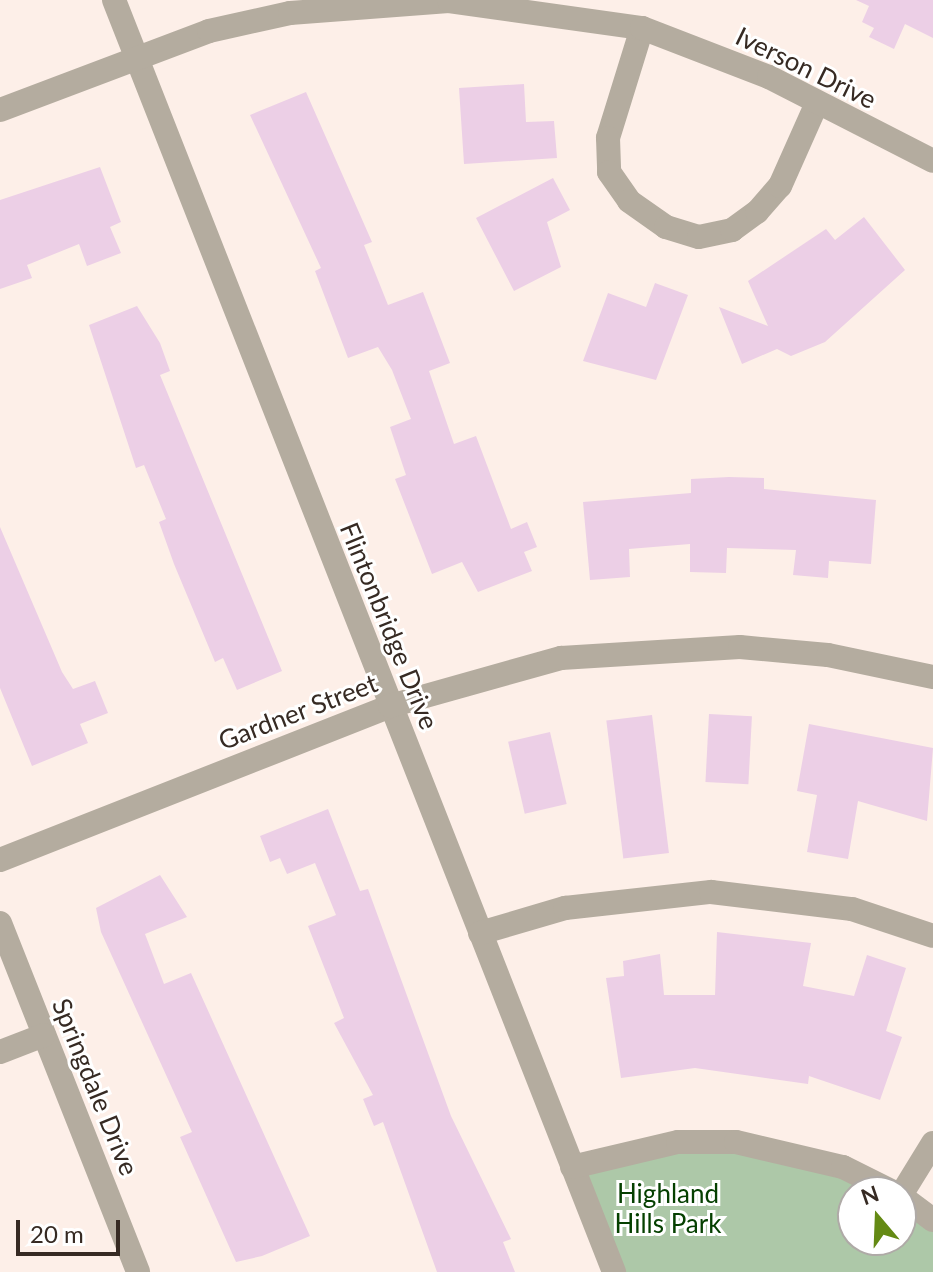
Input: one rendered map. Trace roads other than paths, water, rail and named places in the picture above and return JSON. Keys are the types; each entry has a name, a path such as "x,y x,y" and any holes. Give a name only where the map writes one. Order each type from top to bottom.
{"street":[{"name":"Flintonbridge Drive","path":"114,0 614,1272"},
{"name":"Iverson Drive","path":"0,110 135,57 223,28 368,3 529,7 642,28 817,103 933,161"},
{"path":"642,28 608,138 609,172 629,201 666,227 699,237 732,230 757,212 780,186 817,103"},
{"name":"Gardner Street","path":"0,860 390,706 561,658 675,648 828,655 933,677"},
{"path":"480,933 565,908 711,892 852,909 933,936"},
{"name":"Springdale Drive","path":"0,923 138,1272"},
{"path":"0,1052 44,1035"},
{"path":"572,1167 666,1144 736,1142 843,1167 861,1176"},
{"path":"913,1176 933,1143"}],"park label":[{"name":"Highland Hills Park","path":"668,1209"}]}
